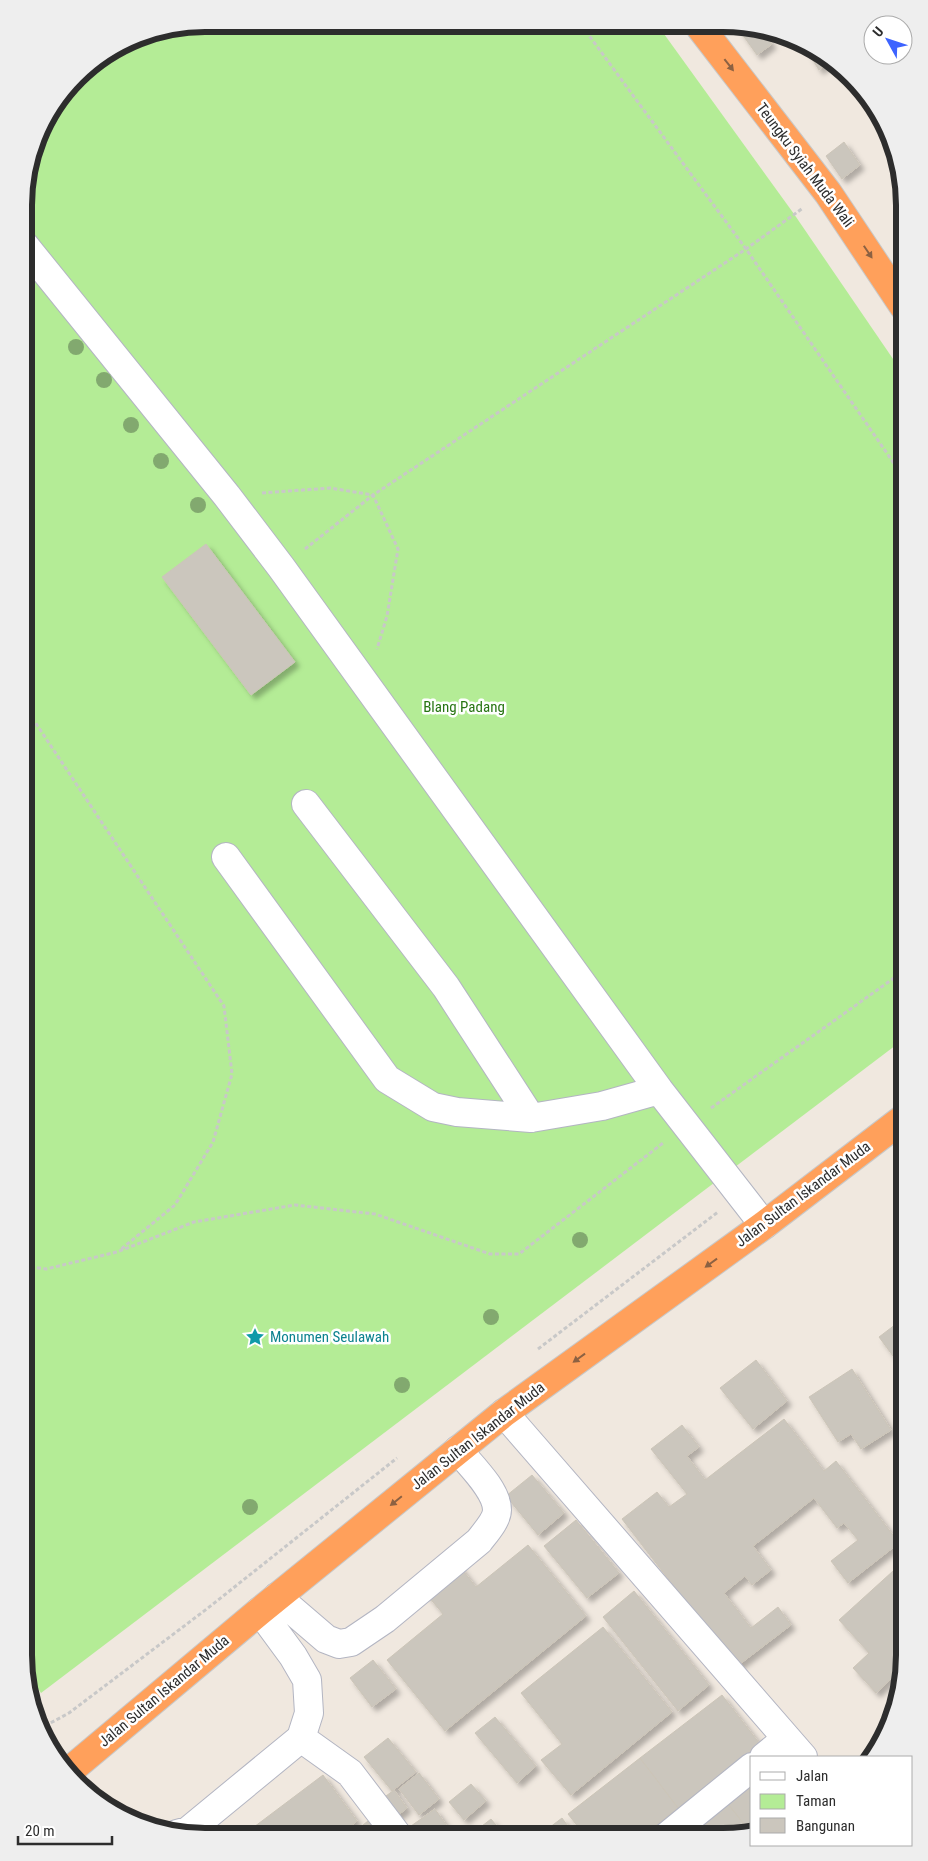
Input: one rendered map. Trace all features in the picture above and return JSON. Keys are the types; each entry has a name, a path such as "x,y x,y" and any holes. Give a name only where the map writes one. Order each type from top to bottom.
{"highway":[{"name":"Teungku Syiah Muda Wali","path":"707,32 828,193 896,295"},
{"name":"Jalan Sultan Iskandar Muda","path":"73,1768 268,1604 504,1413 764,1225 895,1125"}],"street":[{"path":"33,256 227,496 367,684 659,1090 764,1225"},
{"path":"306,804 446,988 531,1118"},
{"path":"226,858 386,1079 433,1107 457,1112 531,1118 602,1106 659,1090"},
{"path":"504,1413 795,1748 767,1756"},
{"path":"268,1604 326,1639 339,1644 351,1642 385,1619 479,1541 490,1527 497,1511 494,1498 483,1480 458,1450"},
{"path":"192,1827 301,1738 308,1713 307,1680 268,1604"},
{"path":"301,1738 350,1773 392,1828"},
{"path":"677,1828 750,1769"}],"path":[{"path":"586,32 746,249 896,466"},
{"path":"281,568 374,495 828,193"},
{"path":"227,496 330,488 374,495"},
{"path":"367,684 387,616 398,550 374,495"},
{"path":"33,718 224,1006 232,1074 213,1142 175,1205 117,1252"},
{"path":"32,1267 46,1269 117,1252 194,1222 295,1205 375,1214 490,1254 519,1254 687,1125 895,978"}],"green space":[{"name":"Blang Padang","path":"205,32 663,32 794,214 896,363 895,1045 41,1693 35,1684 32,1656 33,194 38,160 50,129 62,109 75,91 91,75 129,50 160,38"}],"building":[{"path":"742,34 769,39 772,44 757,55"},
{"path":"811,57 825,66 819,70"},
{"path":"844,142 860,165 842,179 826,156"},
{"path":"206,544 295,662 251,695 162,577"},
{"path":"895,1325 895,1359 879,1337"},
{"path":"756,1360 787,1401 753,1429 720,1388"},
{"path":"852,1369 891,1430 861,1449 851,1434 838,1442 809,1397"},
{"path":"784,1419 824,1471 836,1461 895,1538 895,1546 848,1583 831,1561 858,1540 844,1523 837,1528 814,1498 753,1546 771,1570 752,1585 745,1576 724,1593 751,1628 778,1607 791,1625 736,1667 622,1519 657,1492 669,1507 687,1494 651,1449 682,1425 699,1447 687,1456 705,1480"},
{"path":"532,1475 564,1513 538,1535 506,1496"},
{"path":"576,1520 619,1573 587,1598 544,1546"},
{"path":"528,1545 586,1616 445,1731 387,1660 443,1614 423,1590 457,1563 476,1587"},
{"path":"893,1571 895,1573 893,1679 892,1678 876,1693 853,1668 869,1653 839,1620"},
{"path":"634,1591 709,1685 678,1711 603,1617"},
{"path":"603,1627 672,1712 571,1795 541,1760 562,1744 521,1693"},
{"path":"373,1660 396,1689 372,1707 350,1678"},
{"path":"722,1695 760,1744 678,1808 640,1758"},
{"path":"495,1717 536,1766 517,1783 475,1733"},
{"path":"388,1738 416,1772 392,1791 364,1757"},
{"path":"640,1758 678,1808 652,1828 579,1828 568,1814"},
{"path":"419,1773 439,1799 419,1815 399,1789"},
{"path":"323,1775 357,1821 348,1828 253,1828"},
{"path":"471,1784 486,1801 464,1820 449,1802"},
{"path":"750,1786 750,1826 746,1826 728,1804"},
{"path":"394,1790 407,1808 392,1820 378,1802"},
{"path":"728,1804 746,1826 734,1828 699,1828"},
{"path":"435,1809 448,1828 408,1828"},
{"path":"562,1818 569,1828 549,1828"},
{"path":"491,1819 498,1828 479,1828"},
{"path":"368,1821 373,1828 359,1828"}],"place":[{"name":"Monumen Seulawah","path":"255,1337"}]}
